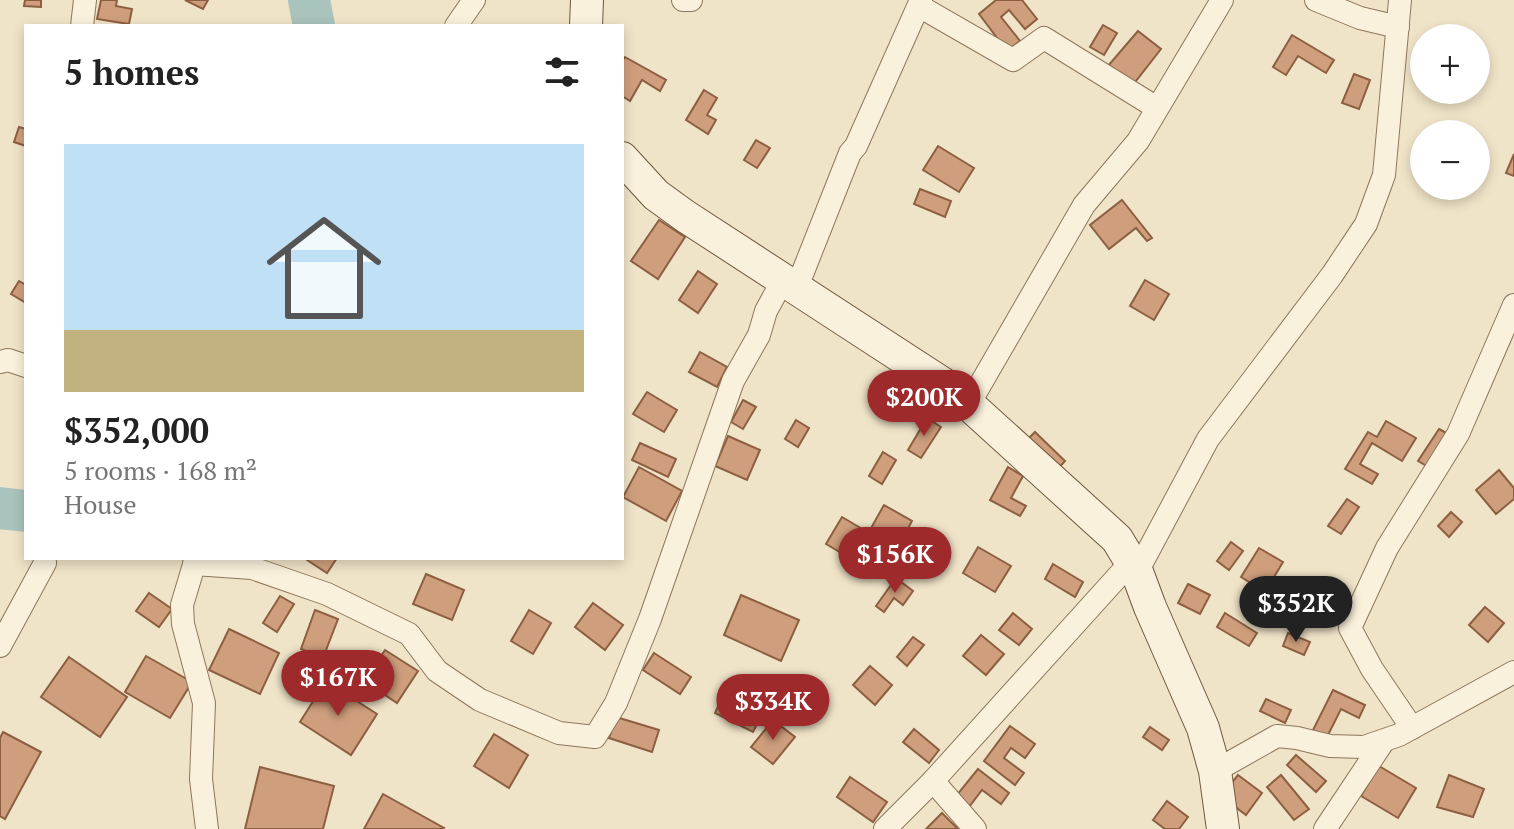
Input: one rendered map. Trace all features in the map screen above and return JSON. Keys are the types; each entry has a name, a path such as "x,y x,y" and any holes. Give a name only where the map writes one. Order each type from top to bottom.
{"street":[{"path":"82,24 85,0"},
{"path":"457,24 474,0"},
{"path":"586,24 587,0"},
{"path":"683,0 691,0"},
{"path":"969,404 1084,205 1138,141 1222,0"},
{"path":"1316,0 1360,18 1398,27"},
{"path":"885,829 1134,567 1208,439 1332,275 1366,224 1384,175 1400,0"},
{"path":"207,829 201,779 204,703 183,624 182,605 195,561 252,568 327,594 409,634 437,671 480,700 559,733 595,737 616,703 650,619 733,381 752,348 766,311 791,282 920,3 1013,60 1044,38 1157,108"},
{"path":"624,160 656,195 954,391 1117,539 1134,567 1203,728 1215,771 1223,829"},
{"path":"1412,728 1372,669 1350,628 1387,548 1458,434 1514,305"},
{"path":"0,362 8,360 24,365"},
{"path":"0,646 45,563"},
{"path":"1215,771 1277,736 1349,748 1383,742 1514,672"},
{"path":"1325,829 1383,742"},
{"path":"933,781 975,829"}],"building":[{"path":"25,0 41,0 41,7 24,6"},
{"path":"101,0 117,0 116,6 132,9 129,24 97,19"},
{"path":"185,0 208,0 203,9"},
{"path":"996,0 1022,0 1037,19 1025,29 1009,10 1001,17 1020,41 1007,51 979,14"},
{"path":"1103,25 1117,33 1104,55 1090,47"},
{"path":"1138,31 1161,49 1132,86 1107,67"},
{"path":"1292,35 1334,60 1326,73 1298,56 1286,75 1273,67"},
{"path":"624,59 666,80 660,91 642,80 630,101 624,97"},
{"path":"1354,74 1370,80 1359,109 1342,103"},
{"path":"704,90 717,98 707,115 716,120 708,134 686,120"},
{"path":"19,127 24,128 24,145 14,142"},
{"path":"756,140 770,148 757,168 744,160"},
{"path":"938,146 974,168 959,192 923,170"},
{"path":"1514,154 1514,176 1506,173"},
{"path":"920,189 951,201 945,217 914,204"},
{"path":"1122,200 1152,238 1147,241 1136,228 1109,249 1090,225"},
{"path":"659,220 685,237 658,279 631,261"},
{"path":"698,271 717,284 698,313 679,300"},
{"path":"1145,280 1169,294 1154,320 1130,306"},
{"path":"19,281 24,284 24,302 11,294"},
{"path":"700,352 727,367 717,387 689,372"},
{"path":"647,392 677,410 664,432 633,414"},
{"path":"743,400 756,407 743,429 731,422"},
{"path":"927,418 941,427 921,458 908,450"},
{"path":"796,420 809,428 798,447 785,439"},
{"path":"1386,421 1416,438 1402,461 1372,443 1360,464 1378,474 1372,484 1345,469 1368,432 1377,437"},
{"path":"1439,429 1450,435 1430,468 1418,461"},
{"path":"1035,432 1065,461 1055,472 1024,443"},
{"path":"728,436 760,450 747,480 715,466"},
{"path":"640,443 676,459 668,477 632,460"},
{"path":"883,452 896,460 882,484 869,476"},
{"path":"639,467 682,491 666,521 624,495"},
{"path":"1008,467 1023,476 1011,498 1026,506 1020,516 990,500"},
{"path":"1499,470 1514,488 1514,499 1496,514 1476,490"},
{"path":"1347,499 1359,507 1341,534 1328,526"},
{"path":"884,505 912,521 895,553 866,537"},
{"path":"1451,512 1462,522 1449,537 1438,526"},
{"path":"842,517 864,530 848,557 826,544"},
{"path":"1231,542 1243,551 1229,570 1217,561"},
{"path":"978,547 1011,566 995,592 963,573"},
{"path":"1259,548 1283,562 1265,592 1241,577"},
{"path":"307,560 336,560 327,573"},
{"path":"1053,564 1083,582 1075,597 1045,579"},
{"path":"426,574 464,590 452,620 413,604"},
{"path":"896,578 913,591 903,605 894,598 884,612 876,606"},
{"path":"1188,584 1210,595 1200,614 1178,603"},
{"path":"149,593 172,609 159,627 136,611"},
{"path":"741,595 799,620 781,661 724,635"},
{"path":"280,596 294,604 277,632 263,623"},
{"path":"593,603 623,625 605,650 575,627"},
{"path":"1485,607 1504,623 1488,642 1469,625"},
{"path":"315,610 338,619 323,658 301,649"},
{"path":"529,610 551,623 533,654 511,641"},
{"path":"1013,613 1032,629 1019,645 999,630"},
{"path":"1225,613 1257,633 1249,646 1217,627"},
{"path":"229,629 279,653 260,694 209,670"},
{"path":"1288,633 1310,642 1304,655 1283,646"},
{"path":"981,635 1004,654 986,675 963,656"},
{"path":"913,637 924,645 907,666 897,657"},
{"path":"385,650 418,671 397,703 364,681"},
{"path":"654,653 691,677 680,694 643,670"},
{"path":"146,656 192,682 170,718 125,692"},
{"path":"69,657 127,697 100,737 41,697"},
{"path":"870,666 892,685 875,705 853,685"},
{"path":"326,681 377,714 351,755 300,722"},
{"path":"727,687 766,706 753,732 715,713"},
{"path":"1333,690 1365,705 1359,718 1341,709 1326,739 1312,732"},
{"path":"1266,699 1291,710 1285,723 1260,711"},
{"path":"616,717 659,730 652,752 609,738"},
{"path":"773,720 795,737 773,764 751,747"},
{"path":"1010,726 1035,744 1025,758 1011,748 1004,758 1024,773 1015,785 984,761"},
{"path":"1150,727 1169,740 1162,750 1143,737"},
{"path":"914,729 939,750 929,763 903,742"},
{"path":"3,732 41,752 5,819 0,816 0,738"},
{"path":"494,734 528,755 509,788 474,766"},
{"path":"1296,755 1326,781 1316,792 1287,765"},
{"path":"1379,766 1416,788 1398,818 1361,796"},
{"path":"260,767 334,786 323,829 245,829"},
{"path":"978,769 1009,793 1001,804 982,790 969,807 956,796"},
{"path":"1238,775 1262,793 1246,815 1221,796"},
{"path":"1281,775 1309,809 1294,820 1267,787"},
{"path":"1449,775 1484,789 1473,817 1437,807"},
{"path":"850,777 887,802 873,822 837,797"},
{"path":"383,794 444,828 364,829"},
{"path":"1167,801 1188,817 1179,829 1165,829 1153,820"},
{"path":"942,813 958,829 926,829"}],"waterway":[{"path":"309,0 314,24"},
{"path":"0,508 24,511"}]}
